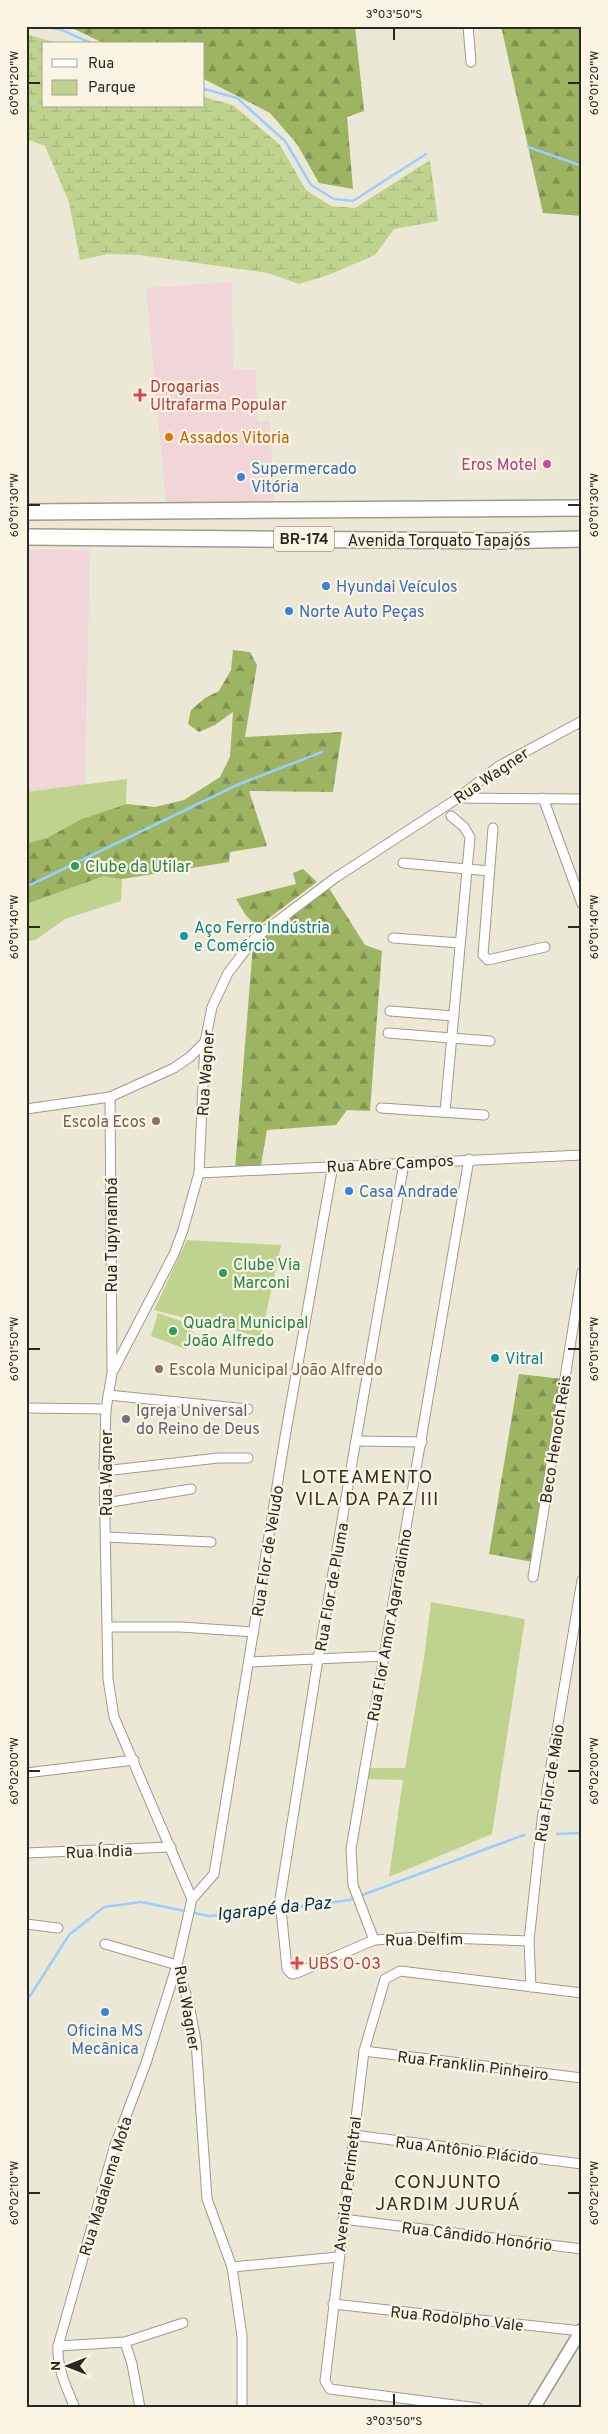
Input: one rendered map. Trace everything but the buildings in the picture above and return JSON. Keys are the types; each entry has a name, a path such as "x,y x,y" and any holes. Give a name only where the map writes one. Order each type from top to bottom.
{"highway":[{"name":"Avenida Torquato Tapajós","path":"26,512 582,508"},
{"path":"26,532 59,536"},
{"name":"Avenida Torquato Tapajós","path":"26,537 491,541 582,539"}],"street":[{"path":"468,26 472,62"},
{"name":"Rua Wagner","path":"242,2408 242,2336 232,2268 207,2199 196,2041 189,2004 177,1965 192,1902 171,1847 114,1717 110,1701 104,1471 106,1410 112,1373 174,1254 183,1230 199,1173 205,1042 212,1007 228,973 254,939 336,878 458,798 499,766 582,720"},
{"path":"458,798 582,799"},
{"path":"543,798 582,904"},
{"path":"445,1112 470,837 464,827 451,816"},
{"path":"493,828 488,871 484,958 488,960 545,947"},
{"path":"403,863 488,871"},
{"path":"393,938 460,943"},
{"path":"390,1011 454,1016"},
{"path":"388,1033 490,1041"},
{"path":"26,1109 110,1097 174,1068 190,1057 205,1042"},
{"name":"Rua Tupynambá","path":"110,1097 112,1373"},
{"path":"381,1108 484,1114"},
{"name":"Rua Abre Campos","path":"199,1173 333,1165 582,1155"},
{"name":"Rua Flor Amor Agarradinho","path":"374,1940 353,1885 352,1849 469,1160"},
{"name":"Rua Flor de Pluma","path":"297,1973 292,1974 287,1969 280,1899 318,1659 404,1163"},
{"name":"Rua Flor de Veludo","path":"192,1902 214,1874 284,1436 333,1165"},
{"name":"Beco Henoch Reis","path":"533,1577 582,1272"},
{"path":"108,1395 248,1409"},
{"path":"26,1408 106,1410"},
{"path":"357,1441 422,1442"},
{"path":"104,1471 218,1458 248,1458"},
{"path":"105,1503 192,1489"},
{"path":"106,1537 211,1542"},
{"name":"Rua Flor de Maio","path":"531,1987 528,1940 539,1838 582,1580"},
{"path":"108,1627 181,1627 254,1632"},
{"path":"249,1662 384,1656"},
{"path":"26,1773 134,1760"},
{"name":"Rua Índia","path":"26,1853 171,1847"},
{"path":"26,1924 58,1928"},
{"name":"Rua Delfim","path":"297,1973 374,1940 419,1937 528,1940"},
{"path":"105,1944 177,1965"},
{"name":"Rua Madalema Mota","path":"75,2408 61,2375 57,2359 58,2346 114,2144 146,2063 177,1965"},
{"name":"Avenida Perimetral","path":"478,2408 330,2389 325,2381 353,2135 364,2051 385,1979 400,1971 531,1987"},
{"path":"531,1987 582,1993"},
{"name":"Rua Franklin Pinheiro","path":"364,2051 582,2078"},
{"name":"Rua Antônio Plácido","path":"353,2135 582,2164"},
{"name":"Rua Cândido Honório","path":"343,2219 582,2248"},
{"path":"232,2268 338,2257"},
{"name":"Rua Rodolpho Vale","path":"333,2304 582,2330"},
{"path":"58,2346 125,2342 183,2323"},
{"path":"534,2408 582,2330"},
{"path":"125,2342 132,2364 140,2408"}],"shaded area":[{"path":"232,282 233,370 256,370 257,422 270,421 274,502 166,503 146,288"},
{"path":"26,549 90,550 85,785 26,792"}],"green space":[{"path":"68,26 355,26 364,111 347,117 353,189 319,183 297,144 270,113 205,80 205,42 101,42"},
{"path":"501,26 582,26 582,216 543,213"},
{"path":"26,34 53,42 42,42 42,108 205,108 205,97 233,105 280,145 306,190 331,206 355,208 430,160 438,221 394,229 375,255 331,274 299,284 268,273 140,255 108,254 80,260 69,202 45,146 26,139"},
{"path":"233,650 250,652 257,665 245,737 342,732 333,792 249,791 267,846 230,852 229,862 122,879 104,876 26,904 26,844 47,838 82,819 127,804 155,807 184,800 220,777 230,757 233,712 215,725 199,732 188,724 191,710 205,698 219,691 231,670"},
{"name":"Clube da Utilar","path":"127,779 121,901 65,919 37,939 26,942 26,792"},
{"path":"303,869 317,882 257,927 245,914 236,899 296,884 293,873"},
{"path":"329,888 365,945 382,951 370,1111 347,1110 336,1125 267,1130 261,1165 235,1169 253,945 269,928"},
{"name":"Clube Via Marconi","path":"187,1240 281,1245 261,1337 154,1310"},
{"name":"Quadra Municipal João Alfredo","path":"158,1313 195,1326 186,1349 151,1336"},
{"path":"519,1374 563,1379 533,1562 489,1554"},
{"path":"431,1602 525,1619 492,1834 389,1877 403,1780 363,1779 364,1768 405,1768 424,1658"}],"waterway":[{"path":"44,26 62,30 89,42"},
{"path":"205,89 237,98 285,141 311,185 334,199 353,201 426,154"},
{"path":"528,147 582,166"},
{"path":"26,887 237,785 322,752"},
{"name":"Igarapé da Paz","path":"557,1834 582,1833"},
{"name":"Igarapé da Paz","path":"26,1997 30,1996 69,1935 104,1907 141,1902 209,1916 270,1911 349,1900 524,1835"}],"place":[{"name":"Drogarias Ultrafarma Popular","path":"140,395"},
{"name":"Assados Vitoria","path":"169,437"},
{"name":"Eros Motel","path":"547,464"},
{"name":"Supermercado Vitória","path":"241,477"},
{"name":"Hyundai Veículos","path":"326,586"},
{"name":"Norte Auto Peças","path":"289,611"},
{"name":"Clube da Utilar","path":"75,866"},
{"name":"Aço Ferro Indústria e Comércio","path":"184,936"},
{"name":"Escola Ecos","path":"156,1121"},
{"name":"Casa Andrade","path":"349,1191"},
{"name":"Clube Via Marconi","path":"223,1273"},
{"name":"Quadra Municipal João Alfredo","path":"173,1331"},
{"name":"Vitral","path":"495,1358"},
{"name":"Escola Municipal João Alfredo","path":"159,1369"},
{"name":"Igreja Universal do Reino de Deus","path":"126,1419"},
{"name":"UBS O-03","path":"297,1963"},
{"name":"Oficina MS Mecânica","path":"105,2012"}],"district":[{"name":"LOTEAMENTO VILA DA PAZ III","path":"367,1487"},
{"name":"CONJUNTO JARDIM JURUÁ","path":"448,2192"}]}
